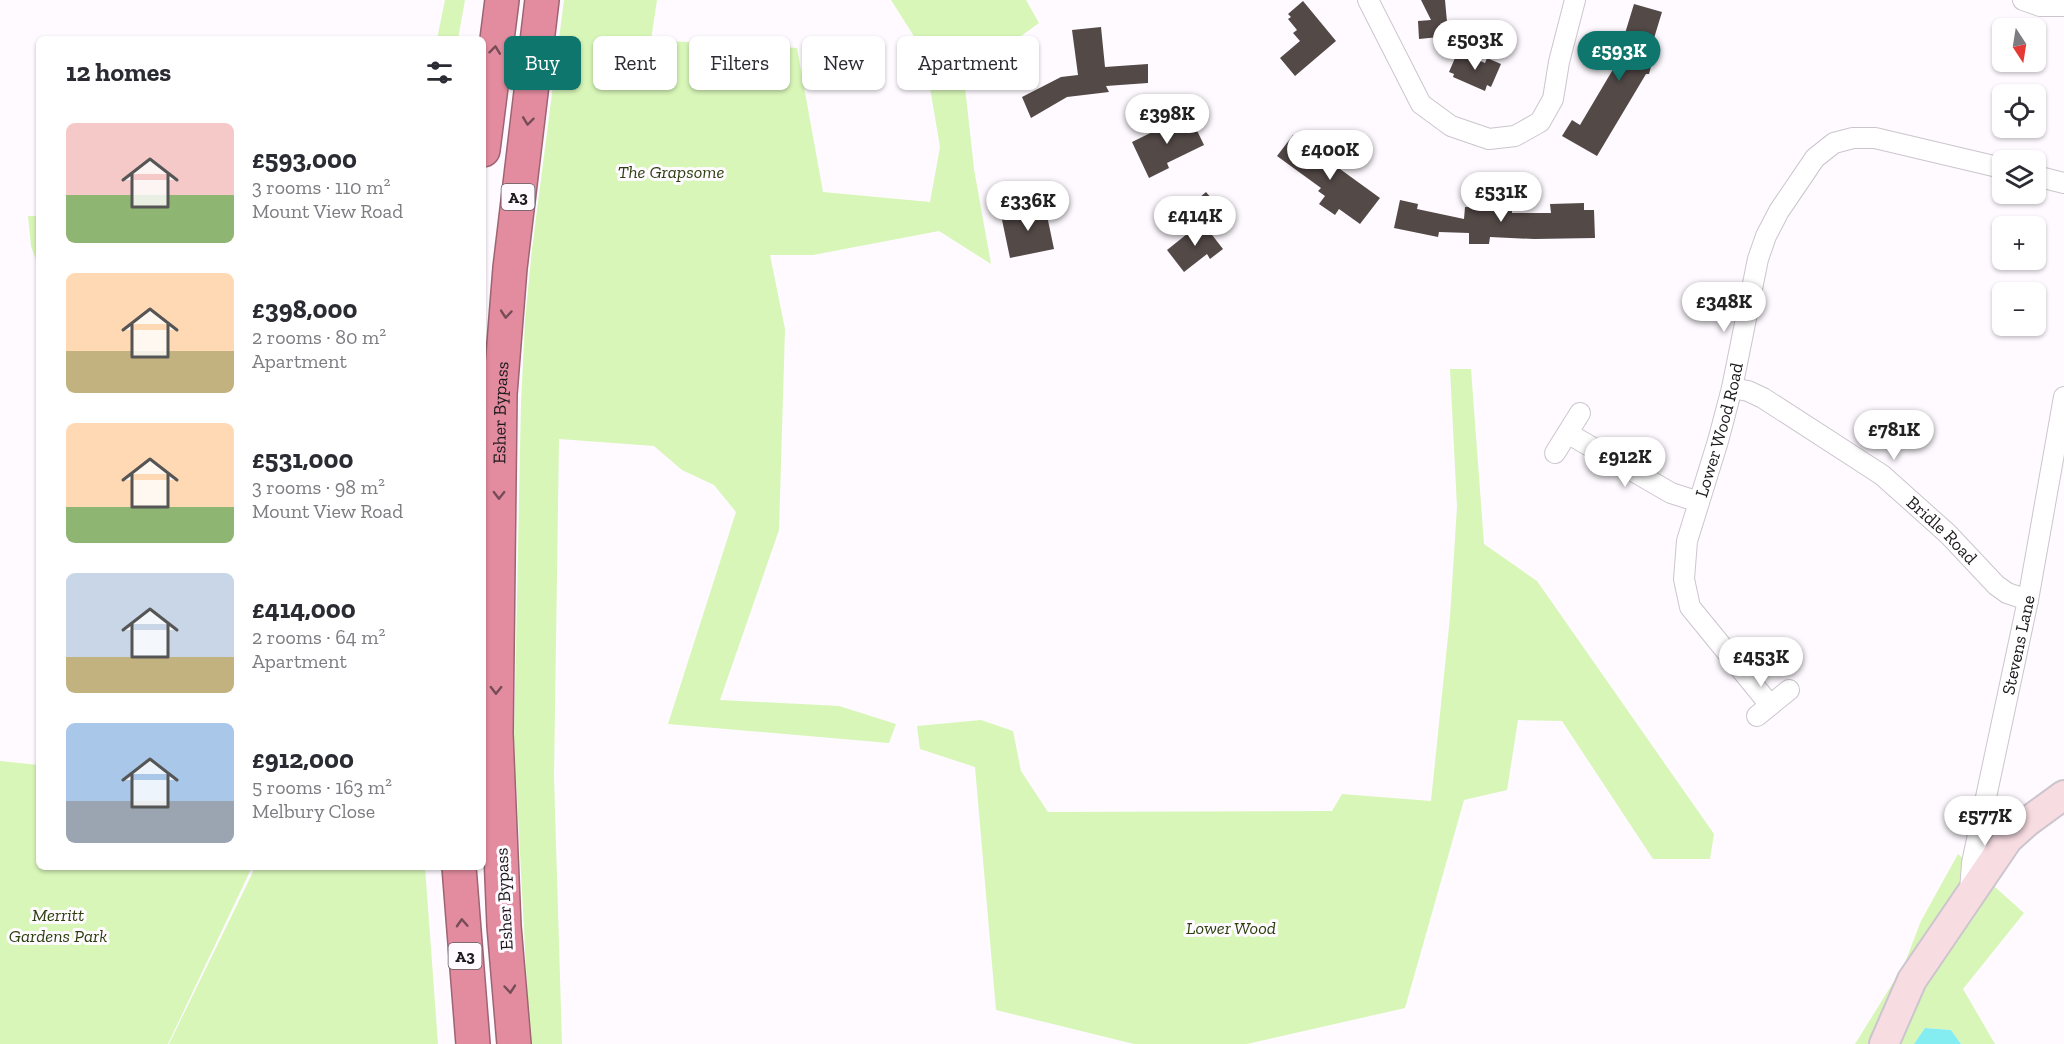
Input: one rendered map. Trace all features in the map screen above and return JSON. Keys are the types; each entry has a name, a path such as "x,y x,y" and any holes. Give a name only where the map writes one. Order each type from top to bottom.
{"highway":[{"path":"486,126 502,0"},
{"name":"Esher Bypass","path":"514,1044 504,926 496,734 500,394 510,268 542,0"},
{"name":"A3","path":"459,870 473,1044"}],"street":[{"path":"1368,0 1421,104 1450,126 1489,139 1515,136 1540,122 1553,99 1559,62 1575,0"},
{"path":"2023,0 2040,6 2064,6"},
{"name":"Lower Wood Road","path":"1789,690 1764,711 1690,607 1686,594 1684,562 1687,542 1732,388 1758,259 1766,236 1779,211 1815,158 1834,143 1853,138 1875,138 1992,166"},
{"path":"2046,178 2064,183"},
{"name":"Bridle Road","path":"1732,388 1748,391 1763,398 1882,475 1948,534 1995,585 2007,593 2028,600"},
{"name":"Stevens Lane","path":"1970,892 1972,863 2028,600 2064,397"},
{"path":"1555,453 1569,434 1580,413"},
{"path":"1569,434 1671,493 1699,502"},
{"path":"1884,1044 1912,980 2008,839 2064,795"},
{"path":"1982,823 2008,839"}],"green space":[{"path":"445,0 465,0 459,36 438,36"},
{"name":"The Grapsome","path":"564,0 657,0 652,36 593,36 593,90 677,90 677,41 689,42 689,90 790,90 790,48 797,48 802,90 805,90 823,192 930,202 940,147 930,90 965,90 974,169 991,264 939,231 813,255 770,255 785,329 779,530 720,700 839,706 896,724 889,743 668,724 736,512 714,485 682,470 654,446 559,439 554,777 562,1044 530,1044 514,739 521,403 525,320 532,249 552,90 581,90 581,36 559,36"},
{"name":"The Grapsome","path":"891,0 1026,0 1039,23 1021,36 914,36"},
{"path":"28,216 36,216 36,260 31,246"},
{"name":"Lower Wood","path":"1450,369 1471,369 1484,544 1537,581 1714,834 1710,859 1653,859 1562,721 1518,720 1507,790 1464,800 1405,1008 1247,1044 1134,1044 996,1010 975,767 920,749 917,726 981,720 1013,731 1021,771 1048,812 1332,811 1342,794 1431,801 1450,617 1457,507"},
{"name":"Merritt Gardens Park","path":"0,761 36,765 36,870 251,870 168,1044 0,1044"},
{"path":"1958,854 2024,913 1963,989 1995,1044 1961,1044 1951,1030 1925,1028 1914,1044 1855,1044 1904,965 1921,921"},
{"path":"253,870 425,870 438,1044 169,1044"}],"water":[{"path":"1925,1028 1951,1030 1961,1044 1914,1044"}],"building":[{"path":"1421,0 1445,0 1449,56 1439,37 1419,39 1418,21 1431,20"},
{"path":"1303,1 1336,41 1295,76 1280,58 1300,41 1293,33 1297,30 1288,19 1291,17 1288,14"},
{"path":"1634,4 1662,12 1648,58 1653,59 1649,74 1646,74 1597,156 1562,136 1572,120 1580,125 1615,66"},
{"path":"1101,27 1105,67 1148,64 1148,83 1106,86 1109,92 1067,97 1031,118 1022,97 1061,77 1078,75 1072,30"},
{"path":"1458,51 1485,63 1487,58 1501,64 1491,87 1487,85 1485,91 1453,77 1454,74 1449,72"},
{"path":"1189,114 1204,145 1167,163 1169,168 1149,178 1132,142"},
{"path":"1293,135 1380,198 1360,224 1339,209 1335,215 1319,204 1325,196 1318,191 1321,188 1277,156"},
{"path":"1206,192 1218,206 1204,218 1192,204"},
{"path":"1400,200 1418,204 1417,209 1464,219 1465,207 1512,209 1512,213 1551,213 1550,204 1584,203 1584,210 1594,210 1595,238 1490,237 1489,244 1469,244 1469,233 1439,232 1438,237 1394,228"},
{"path":"1045,206 1054,249 1010,258 1001,215"},
{"path":"1202,222 1223,249 1210,259 1207,254 1184,272 1167,250"}]}
